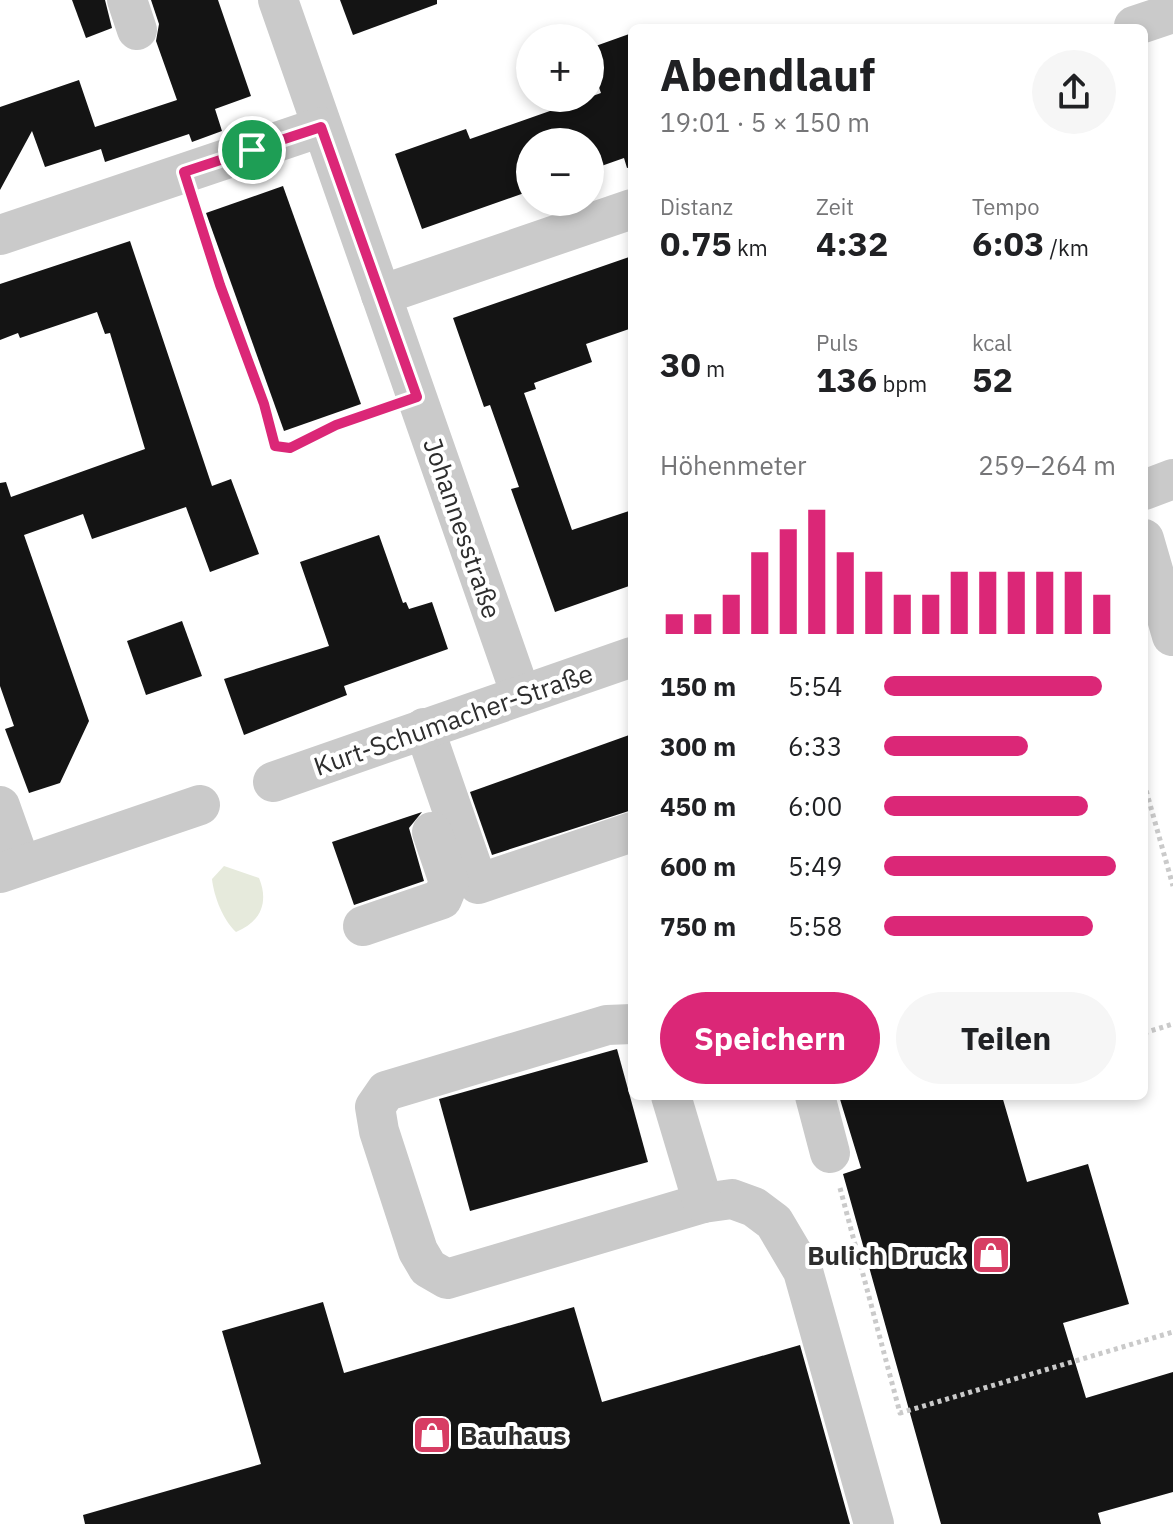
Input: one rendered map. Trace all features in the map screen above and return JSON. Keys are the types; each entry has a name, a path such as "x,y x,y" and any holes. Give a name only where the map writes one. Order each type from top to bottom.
{"street":[{"name":"Johannesstraße","path":"278,0 521,695"},
{"path":"1140,24 1173,13"},
{"path":"0,235 321,127"},
{"path":"381,295 628,210"},
{"path":"1148,488 1173,479"},
{"path":"1148,553 1172,636"},
{"name":"Kurt-Schumacher-Straße","path":"273,782 628,658"},
{"path":"411,733 478,884 628,833"},
{"path":"363,926 442,899 449,882 411,733"},
{"path":"0,806 10,869 200,805"},
{"path":"628,1024 607,1025 386,1091 375,1107 379,1131 418,1251 428,1268 447,1279 703,1203 732,1199 754,1207 774,1222 803,1271 874,1524"},
{"path":"672,1100 703,1203"},
{"path":"816,1100 830,1153"}],"path":[{"path":"184,172 229,312 264,404 275,446 290,448 336,425 417,397"},
{"path":"1148,797 1173,886"},
{"path":"1148,1032 1173,1024"},
{"path":"830,1153 900,1413 1173,1332"}],"shaded area":[{"path":"224,866 259,878 262,887 263,903 257,917 236,932 223,915 213,886 212,879"}],"building":[{"path":"72,0 105,0 112,28 86,38"},
{"path":"151,0 218,0 251,96 215,109 222,131 192,142 189,134 105,162 101,149 45,167 32,131 0,190 0,107 79,80 95,127 177,100 156,41 159,24"},
{"path":"340,0 437,0 437,4 353,35"},
{"path":"628,34 628,168 624,158 604,165 604,128 516,128 516,196 422,229 395,154 466,129 470,139 547,112 604,112 604,43"},
{"path":"283,186 361,404 284,431 206,213"},
{"path":"130,241 212,486 231,479 259,554 210,572 186,507 92,539 83,514 24,535 89,721 60,783 29,793 5,729 14,726 0,686 0,483 6,482 11,497 145,449 110,333 105,334 97,312 20,338 18,333 0,340 0,284"},
{"path":"628,257 628,329 586,344 592,362 534,383 536,389 524,393 572,530 628,511 628,586 555,612 511,489 519,487 490,405 484,407 453,318"},
{"path":"379,535 403,603 406,602 409,609 432,602 448,649 344,686 347,695 244,735 224,679 329,646 300,562"},
{"path":"182,621 202,676 146,695 127,641"},
{"path":"628,735 628,811 492,855 470,792"},
{"path":"422,812 409,828 424,881 354,905 332,842"},
{"path":"617,1049 628,1100 631,1100 648,1162 470,1211 439,1099"},
{"path":"840,1100 1003,1100 1027,1182 1088,1164 1129,1304 1063,1323 1086,1398 1173,1372 1173,1492 1098,1513 1101,1524 941,1524 843,1174 861,1168"},
{"path":"323,1302 344,1373 574,1307 602,1402 800,1345 850,1524 85,1524 83,1515 261,1464 222,1331"}],"place":[{"name":"Bulich Druck","path":"991,1255"},
{"name":"Bauhaus","path":"432,1435"}],"route":[{"path":"321,127 417,397 350,423 336,425 290,448 275,446 264,404 220,285 184,172 252,150 321,127"}]}
